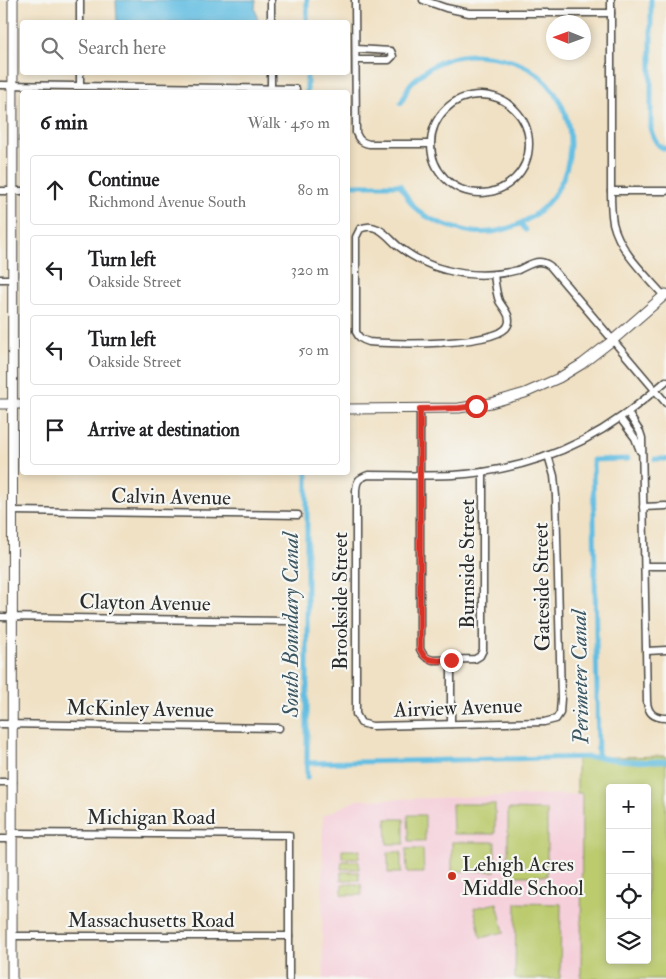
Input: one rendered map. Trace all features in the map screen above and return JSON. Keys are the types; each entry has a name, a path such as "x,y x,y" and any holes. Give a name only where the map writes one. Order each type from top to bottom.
{"main road":[{"path":"12,0 13,85 18,191 12,279 18,404 13,511 12,979"},
{"path":"350,409 459,408 504,400 525,393 574,369 590,358 665,295"},
{"path":"0,404 18,404"}],"street":[{"path":"80,0 80,20"},
{"path":"271,0 271,20"},
{"path":"355,0 356,133 358,139 368,144 431,144"},
{"path":"423,0 446,8 475,13 611,13"},
{"path":"611,0 611,207 613,223 619,240 630,257 665,295"},
{"path":"356,49 390,51 393,56 388,60 356,60"},
{"path":"80,75 80,85"},
{"path":"271,75 271,88"},
{"path":"0,84 296,89"},
{"path":"482,95 497,98 513,108 524,122 529,142 524,166 514,180 499,189 482,193 456,187 446,180 434,159 431,144 431,137 436,124 442,113 449,106 467,97 482,95"},
{"path":"0,191 18,191"},
{"path":"611,191 666,191"},
{"path":"494,274 497,296 509,318 509,324 501,332 472,340 440,343 377,343 358,337 356,332 356,237 360,229 365,227 379,229 418,259 440,269 469,275 494,274 518,270 537,262 544,262 550,266 666,403"},
{"path":"0,279 12,279"},
{"path":"420,475 453,475 483,472 516,465 570,447 601,431 628,413 666,381"},
{"name":"Burnside Street","path":"420,409 420,649 422,655 428,659 475,659 480,656 483,650 483,472"},
{"path":"628,413 642,438 648,708 654,716 666,718"},
{"path":"620,418 635,438 642,457"},
{"name":"Gateside Street","path":"548,455 554,476 556,496 560,698 560,713 556,719"},
{"name":"Brookside Street","path":"361,723 356,714 357,484 360,479 368,475 420,475"},
{"path":"644,507 666,506"},
{"name":"Calvin Avenue","path":"13,511 298,515"},
{"path":"645,566 666,566"},
{"name":"Clayton Avenue","path":"0,617 289,621"},
{"path":"647,651 666,650"},
{"path":"451,660 451,724"},
{"name":"Airview Avenue","path":"361,723 372,726 544,722 556,719"},
{"name":"McKinley Avenue","path":"0,724 279,728"},
{"path":"0,782 13,782"},
{"name":"Michigan Road","path":"0,839 12,836 289,835 289,936"},
{"name":"Massachusetts Road","path":"12,936 289,936"},
{"path":"289,936 289,979"}],"shaded area":[{"name":"Lehigh Acres Middle School","path":"582,794 581,979 324,979 322,937 323,816 357,800"}],"green space":[{"path":"666,756 666,979 581,979 582,793 577,793 577,758"},
{"path":"452,804 495,804 495,834 453,834"},
{"path":"508,809 547,810 547,876 508,876"},
{"path":"408,815 425,815 425,841 409,841"},
{"path":"386,819 404,819 404,844 387,844"},
{"path":"452,842 495,842 495,871 452,871"},
{"path":"406,849 423,849 424,873 407,873"},
{"path":"342,850 360,850 359,858 342,858"},
{"path":"388,852 401,852 401,873 388,873"},
{"path":"342,861 359,861 359,869 341,869"},
{"path":"341,872 359,872 359,880 341,880"},
{"path":"342,884 361,884 362,895 342,895"},
{"path":"497,903 504,932 481,938 474,908"},
{"path":"516,903 561,904 560,979 515,979"}],"water":[{"path":"116,0 256,0 255,8 258,20 117,20"}],"waterway":[{"name":"South Boundary Canal","path":"307,0 307,20"},
{"path":"651,0 651,131 658,145 666,149"},
{"path":"350,185 400,185 414,207 426,216 450,226 473,232 500,231 525,221 544,207 558,189 566,169 570,146 568,124 561,103 548,84 530,69 510,60 496,57 460,56 432,66 420,75 410,85 401,103"},
{"name":"South Boundary Canal","path":"307,75 307,90"},
{"path":"521,224 526,230"},
{"name":"Perimeter Canal","path":"307,763 598,757 593,460 628,459"},
{"name":"Perimeter Canal","path":"655,459 666,459"},
{"name":"South Boundary Canal","path":"307,475 307,778"},
{"path":"598,757 615,760 666,761"}],"place":[{"name":"Lehigh Acres Middle School","path":"452,876"}],"route":[{"path":"451,660 428,659 422,655 420,649 420,409 476,406"}]}
